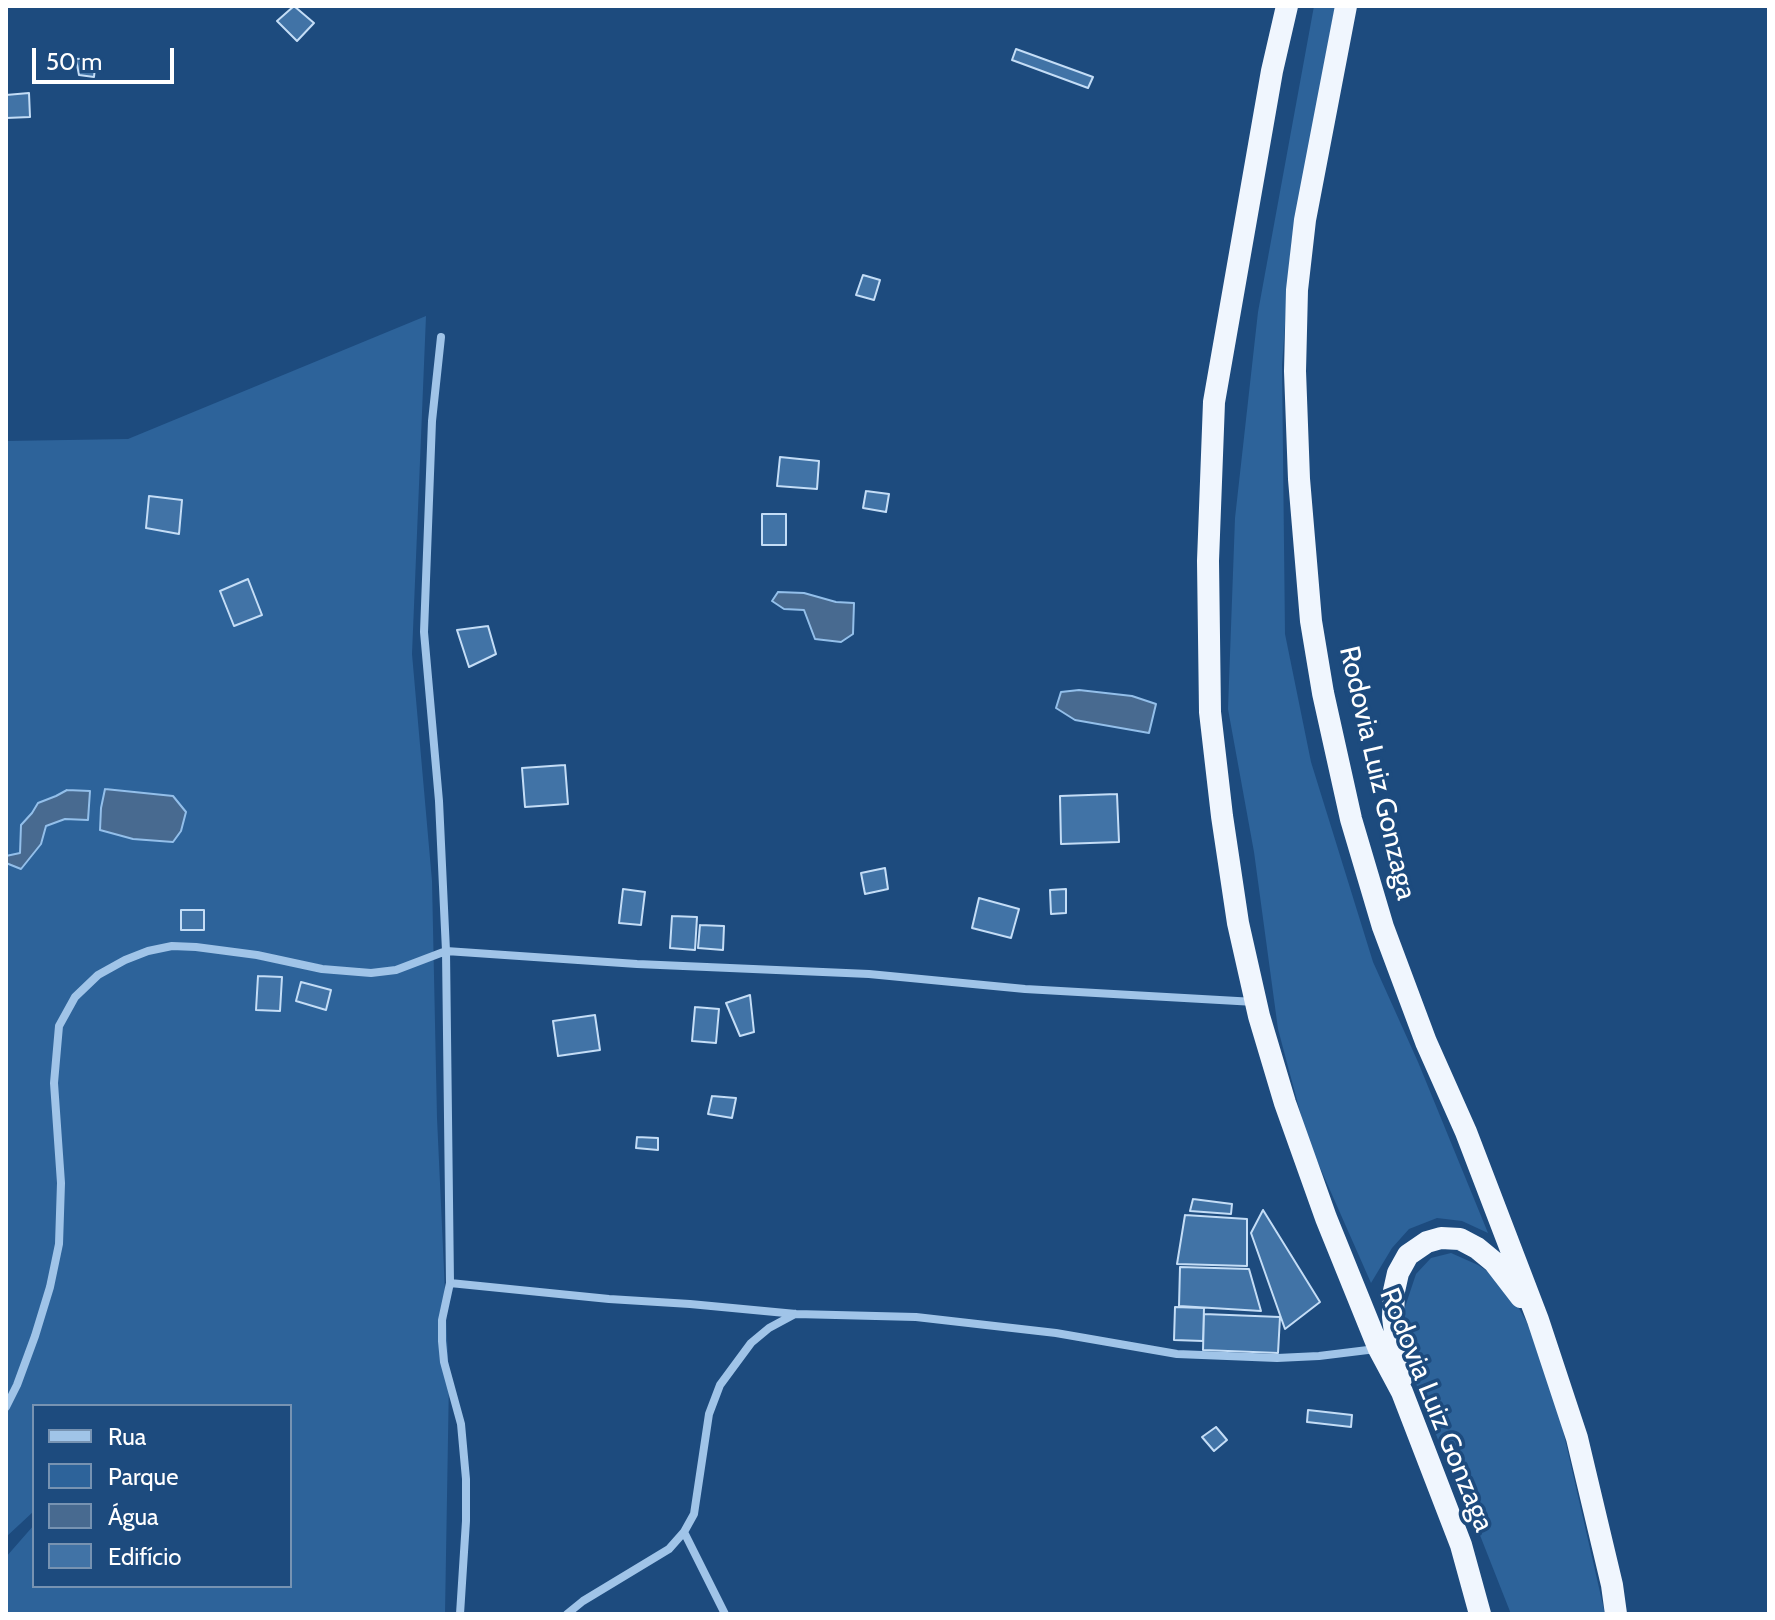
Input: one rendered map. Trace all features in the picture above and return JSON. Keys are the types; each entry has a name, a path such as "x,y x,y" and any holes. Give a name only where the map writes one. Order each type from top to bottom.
{"highway":[{"name":"Rodovia Luiz Gonzaga","path":"1287,6 1272,71 1214,402 1208,561 1212,727 1238,923 1256,1002 1285,1103 1326,1218 1379,1349 1402,1392 1461,1545 1480,1614"},
{"name":"Rodovia Luiz Gonzaga","path":"1346,6 1305,220 1297,290 1295,371 1298,448 1311,621 1323,693 1351,819 1383,927 1538,1320 1577,1438 1616,1614"},
{"path":"1402,1392 1393,1317 1394,1291 1398,1273 1408,1255 1427,1242 1441,1238 1460,1239 1477,1248 1502,1271 1538,1320"}],"street":[{"path":"441,337 432,421 424,632 439,801 446,951 450,1283 442,1320 442,1341 444,1362 461,1424 466,1479 460,1614"},
{"path":"6,1407 35,1336 59,1244 61,1183 55,1070 59,1026 75,997 98,975 148,951 172,946 196,947 345,972 371,973 396,970 446,951 637,964 869,974 1025,989 1256,1002"},
{"path":"450,1283 796,1314 929,1318 1056,1333 1177,1354 1277,1358 1379,1349"},
{"path":"567,1614 669,1549 684,1532 694,1514 709,1414 720,1385 751,1343 769,1328 796,1314"},
{"path":"684,1532 725,1614"}],"green space":[{"path":"1314,6 1335,6 1291,244 1282,365 1285,634 1311,762 1373,962 1488,1233 1462,1221 1437,1218 1409,1229 1392,1248 1371,1283 1307,1138 1278,1029 1254,852 1228,709 1235,518 1258,312"},
{"path":"426,316 412,654 432,881 437,1118 449,1379 445,1614 6,1614 6,1557 32,1527 32,1588 292,1588 292,1404 32,1404 32,1513 6,1537 6,441 128,439"},
{"path":"1451,1253 1496,1277 1529,1326 1559,1413 1605,1614 1511,1614 1404,1353 1405,1307 1416,1274 1431,1258"}],"water":[{"path":"778,592 804,593 836,602 854,603 853,634 841,642 815,639 804,610 784,609 772,601"},
{"path":"1079,690 1132,696 1156,704 1149,733 1075,720 1056,708 1061,692"},
{"path":"105,789 173,796 186,812 181,831 173,842 133,839 100,830"},
{"path":"67,790 90,791 88,820 65,819 46,826 41,844 21,869 6,863 6,856 20,853 21,825 38,803"}],"building":[{"path":"294,6 314,23 297,41 277,21"},
{"path":"1016,49 1093,77 1088,88 1012,60"},
{"path":"96,58 94,77 79,75 76,59"},
{"path":"29,93 30,117 6,118 6,95"},
{"path":"863,275 880,280 874,300 856,295"},
{"path":"780,457 819,461 817,489 777,486"},
{"path":"866,491 889,494 886,512 863,508"},
{"path":"149,496 182,500 179,534 146,528"},
{"path":"762,514 786,514 786,545 762,545"},
{"path":"248,579 262,615 234,626 220,591"},
{"path":"488,626 496,654 469,667 457,630"},
{"path":"565,765 568,804 525,807 522,768"},
{"path":"1117,794 1119,842 1061,844 1060,796"},
{"path":"885,868 888,889 865,894 861,873"},
{"path":"623,889 645,892 641,925 619,923"},
{"path":"1066,889 1066,913 1051,914 1050,890"},
{"path":"979,898 1019,909 1011,938 972,928"},
{"path":"181,910 204,910 204,930 181,930"},
{"path":"672,916 697,917 695,950 670,948"},
{"path":"700,925 724,926 723,950 698,948"},
{"path":"258,976 282,977 280,1011 256,1010"},
{"path":"301,982 331,990 326,1010 296,1001"},
{"path":"750,995 754,1032 740,1036 726,1003"},
{"path":"695,1007 719,1009 716,1043 692,1041"},
{"path":"595,1015 600,1050 558,1056 553,1021"},
{"path":"712,1096 736,1098 732,1118 708,1114"},
{"path":"637,1137 658,1138 658,1150 636,1148"},
{"path":"1193,1199 1232,1204 1231,1214 1190,1211"},
{"path":"1263,1210 1320,1302 1285,1329 1251,1233"},
{"path":"1185,1215 1247,1219 1247,1266 1177,1264"},
{"path":"1180,1267 1249,1269 1261,1311 1179,1306"},
{"path":"1175,1307 1204,1308 1203,1341 1174,1340"},
{"path":"1204,1314 1280,1317 1278,1353 1203,1350"},
{"path":"1308,1410 1352,1415 1351,1427 1307,1422"},
{"path":"1216,1427 1227,1440 1214,1451 1202,1437"}]}
